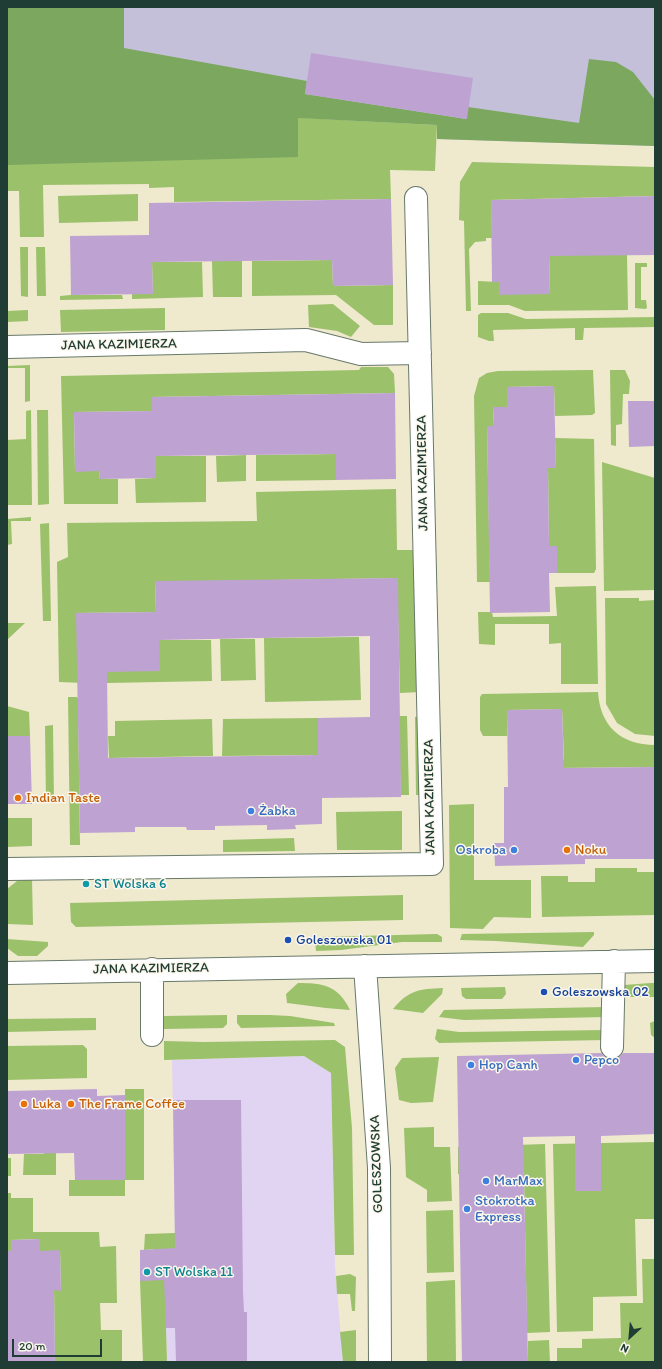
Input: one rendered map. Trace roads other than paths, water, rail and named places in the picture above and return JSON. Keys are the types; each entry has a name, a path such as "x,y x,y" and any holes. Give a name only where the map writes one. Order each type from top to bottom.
{"street":[{"name":"JANA KAZIMIERZA","path":"7,869 432,864 416,198"},
{"name":"JANA KAZIMIERZA","path":"7,347 306,340 361,354 420,353"},
{"name":"JANA KAZIMIERZA","path":"7,973 152,969 655,961"},
{"path":"612,1047 614,962"},
{"name":"GOLESZOWSKA","path":"365,966 379,1168 380,1362"},
{"path":"152,969 152,1035"}],"place":[{"name":"Indian Taste","path":"18,798"},
{"name":"Żabka","path":"251,811"},
{"name":"Oskroba","path":"514,850"},
{"name":"Noku","path":"567,850"},
{"name":"ST Wolska 6","path":"86,884"},
{"name":"Goleszowska 01","path":"288,940"},
{"name":"Goleszowska 02","path":"544,992"},
{"name":"Pepco","path":"576,1060"},
{"name":"Hop Canh","path":"471,1065"},
{"name":"Luka","path":"24,1104"},
{"name":"The Frame Coffee","path":"71,1104"},
{"name":"MarMax","path":"486,1181"},
{"name":"Stokrotka Express","path":"467,1209"},
{"name":"ST Wolska 11","path":"147,1272"}]}
